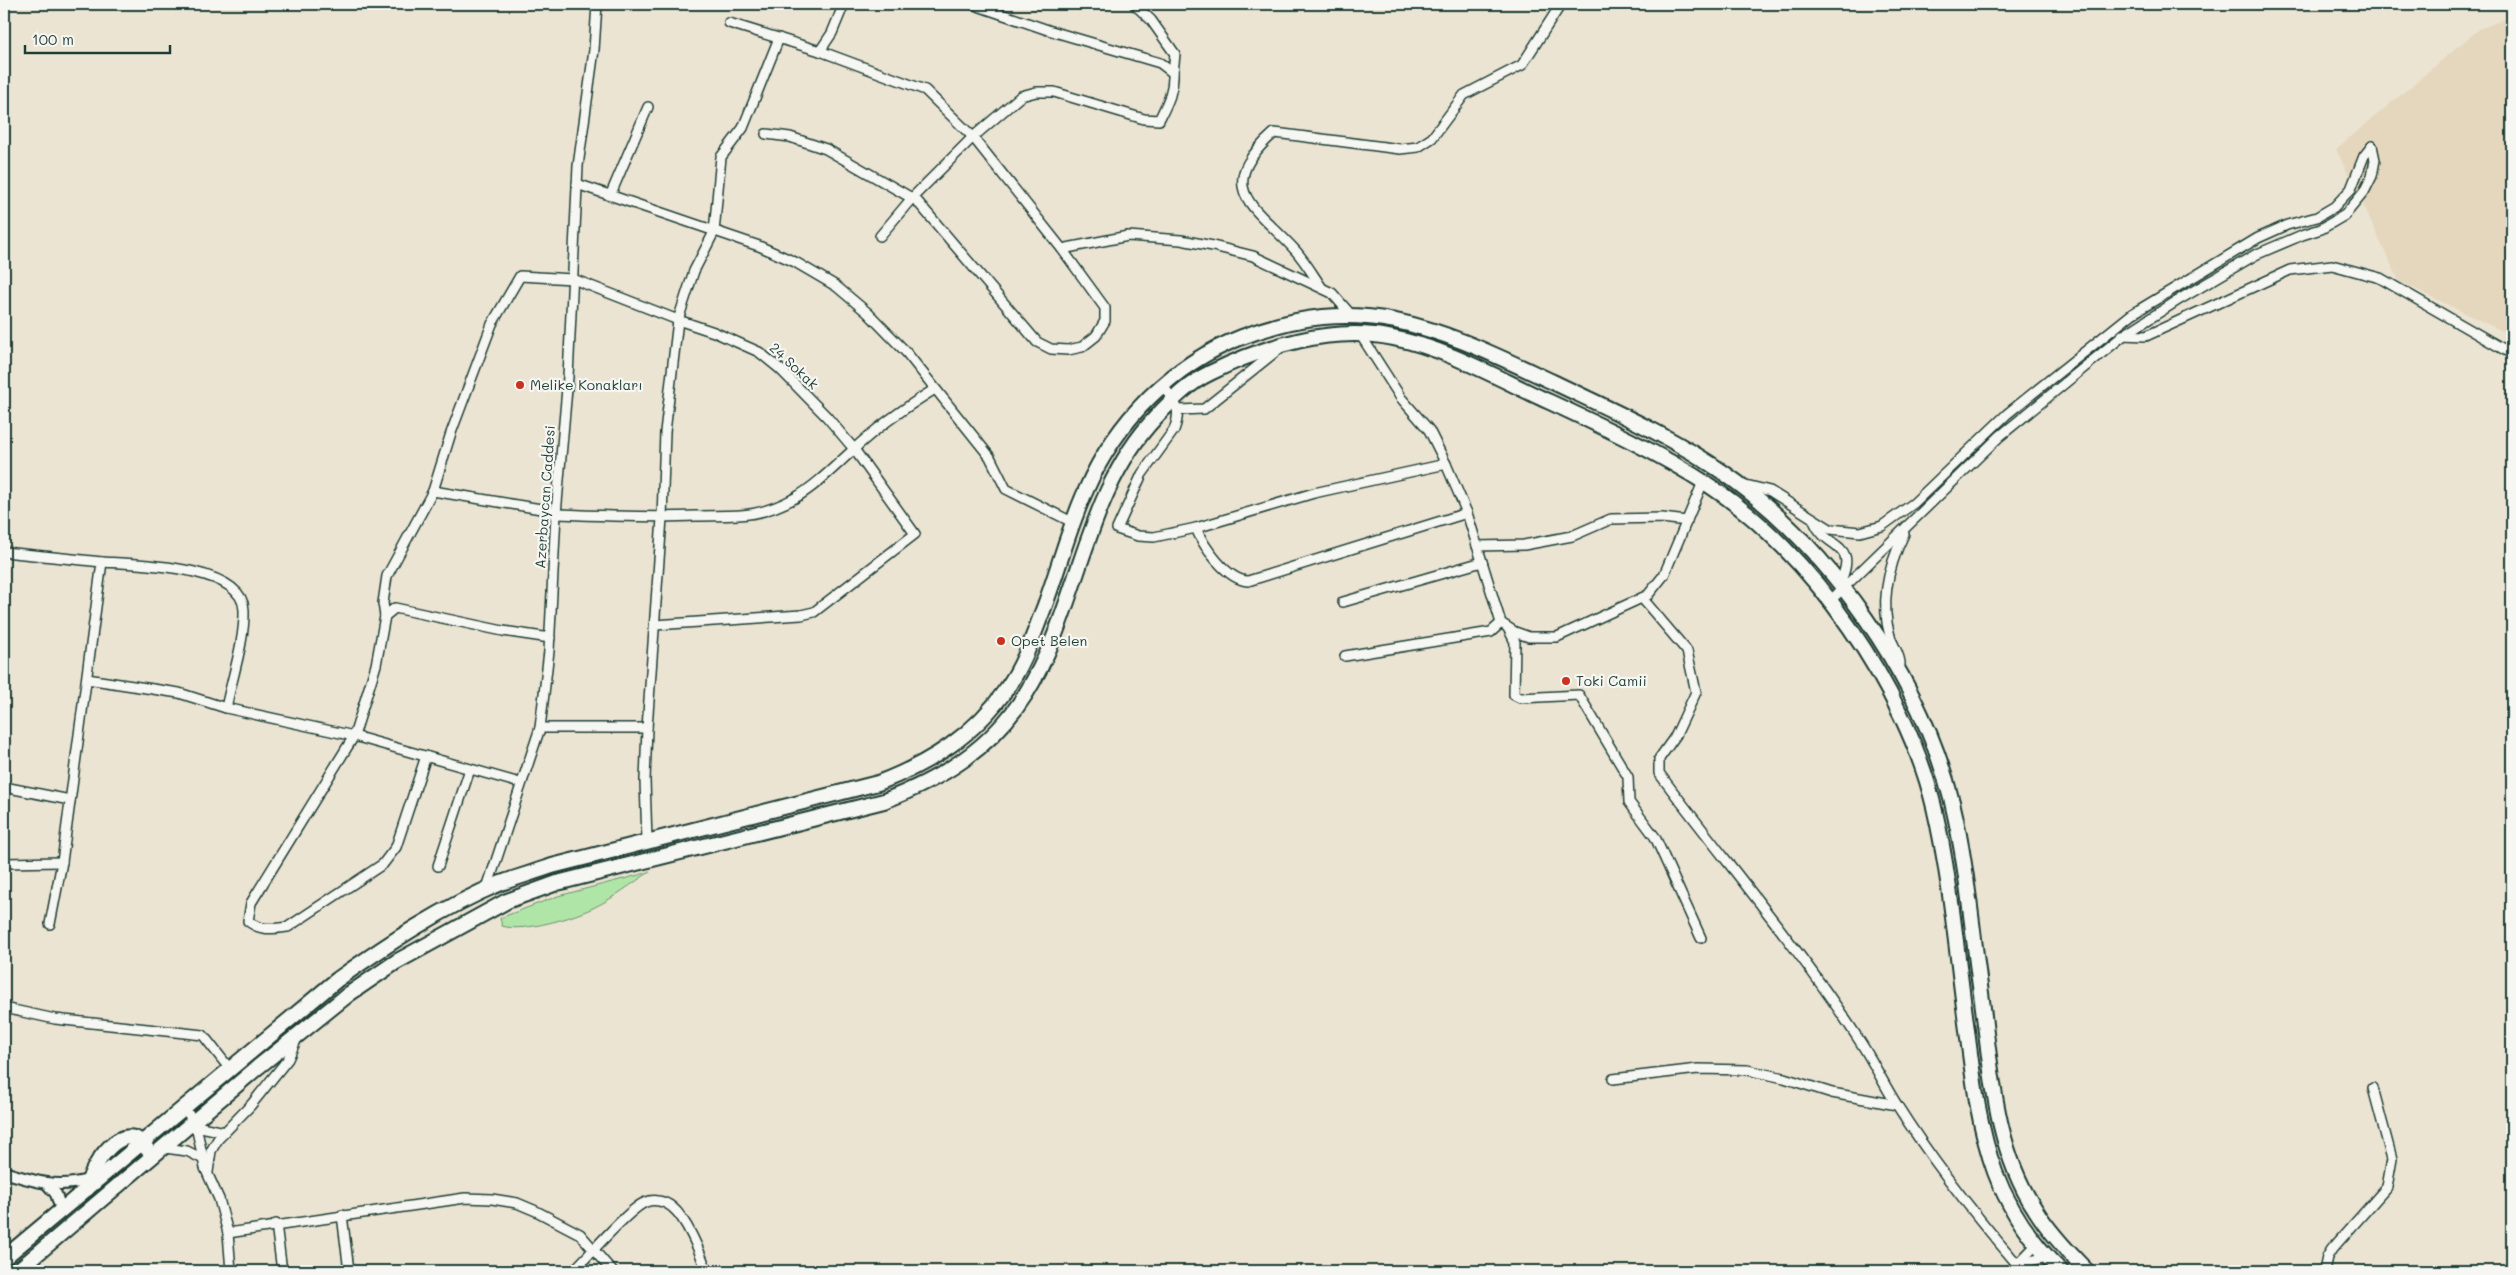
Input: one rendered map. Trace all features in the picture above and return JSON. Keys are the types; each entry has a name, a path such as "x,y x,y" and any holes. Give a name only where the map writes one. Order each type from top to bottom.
{"highway":[{"path":"142,1142 338,979 394,941 486,891 552,866 878,783 914,770 946,750 978,725 1008,687 1027,653 1086,490 1106,451 1132,415 1162,385 1198,358 1241,337 1280,324 1326,317 1352,316 1397,319 1442,333 1485,351 1662,435 1723,472 1760,501 1804,542 1842,585 1868,622 1922,716 1936,750 1952,803 1962,855 1998,1108 2012,1165 2033,1207 2061,1245 2087,1271"},
{"path":"17,1271 349,994 396,962 507,901 557,884 629,864 884,801 922,786 956,765 991,738 1024,698 1044,660 1103,497 1122,461 1147,426 1176,405 1207,374 1287,342 1360,334 1393,338 1436,350 1653,452 1703,482 1748,515 1791,555 1830,601 1882,682 1905,725 1921,764 1934,807 1944,858 1980,1112 1995,1172 2017,1216 2047,1257 2061,1271"},
{"path":"4,1258 61,1210 87,1185 94,1165 118,1140 129,1138 142,1142 152,1158"}],"street":[{"name":"Azerbaycan Caddesi","path":"486,891 520,783 540,728 550,638 556,514 568,377 577,184 588,97 596,4"},
{"path":"820,51 832,33 844,4"},
{"path":"972,4 1048,30 1160,63 1173,73"},
{"path":"880,236 912,198 973,138 1021,96 1036,92 1054,92 1144,119 1160,120 1173,87 1175,54 1151,20 1134,4"},
{"path":"1322,288 1295,250 1254,211 1245,195 1242,177 1250,161 1264,143 1274,134 1283,134 1400,149 1418,147 1432,138 1464,95 1522,65 1561,4"},
{"path":"730,23 820,51 925,90 973,138 1062,249 1105,308 1105,321 1096,336 1082,347 1068,350 1051,349 1036,342 918,201 826,149 790,137 766,134"},
{"path":"647,841 645,780 647,728 662,518 665,432 678,320 694,271 714,232 721,157 743,128 778,38"},
{"path":"610,196 648,107"},
{"path":"1737,483 1770,491 1830,529 1850,533 1870,530 1892,520 1914,503 1982,435 2111,330 2153,300 2240,247 2287,225 2326,213 2343,199 2350,189 2364,156 2372,146 2376,160 2372,176 2364,192 2345,215 2322,230 2302,235 2248,259 2124,335 2021,416 1975,458 1906,528 1842,585 1830,601"},
{"path":"577,184 778,254 836,286 868,313 906,352 990,457 1006,489 1074,523"},
{"path":"1062,249 1128,236 1181,240 1253,256 1332,292 1352,316"},
{"path":"2111,330 2124,335 2146,336 2290,270 2332,265 2380,278 2512,354"},
{"name":"24 Sokak","path":"434,491 451,433 492,324 520,276 573,279 714,332 759,352 814,404 854,449 915,534 814,612 800,615 655,625"},
{"path":"1360,334 1401,398 1429,430 1467,513 1482,562 1505,625 1515,642 1514,696 1520,698 1579,695 1628,777 1629,802 1655,837 1701,938"},
{"path":"1176,405 1204,409 1287,342"},
{"path":"1162,385 1176,405 1174,430 1142,474 1117,529 1138,536 1154,537 1196,528 1314,493 1446,464"},
{"path":"426,756 396,846 383,864 288,927 270,929 255,927 248,921 251,903 354,736 376,665 385,616 383,603 387,576 434,491 547,510 556,514 662,518 742,517 768,511 795,497 829,474 854,449 901,410 935,389"},
{"path":"1505,625 1529,637 1557,636 1648,595 1664,575 1703,482"},
{"path":"1196,528 1209,553 1237,577 1248,580 1467,513"},
{"path":"1477,546 1524,545 1572,536 1611,519 1662,518 1687,522"},
{"path":"1814,520 1818,531 1839,547 1846,556 1847,567 1842,585"},
{"path":"1898,673 1900,662 1890,636 1886,598 1889,573 1906,528"},
{"path":"4,552 178,568 226,583 238,594 244,610 226,708"},
{"path":"50,924 62,862 102,562"},
{"path":"1343,602 1482,562"},
{"path":"1642,598 1687,651 1696,692 1676,735 1659,759 1659,774 1782,931 1861,1043 1897,1105 2014,1268"},
{"path":"385,616 395,608 503,631 550,638"},
{"path":"1345,656 1491,632 1505,625"},
{"path":"87,679 179,692 226,708 282,718 354,736 520,783"},
{"path":"540,728 647,728"},
{"path":"438,866 470,769"},
{"path":"4,787 70,800"},
{"path":"4,863 62,862"},
{"path":"4,1010 55,1019 203,1035 229,1068"},
{"path":"208,1172 211,1151 288,1059 297,1038"},
{"path":"1613,1079 1698,1069 1747,1070 1784,1078 1832,1093 1897,1105"},
{"path":"2324,1271 2327,1257 2332,1249 2387,1187 2392,1159 2373,1088"},
{"path":"184,1107 195,1124 203,1159 219,1199 228,1233 231,1271"},
{"path":"195,1124 225,1132"},
{"path":"165,1148 187,1150 203,1159"},
{"path":"4,1172 48,1185 87,1185"},
{"path":"48,1185 59,1199 61,1210"},
{"path":"228,1233 342,1214 465,1198 492,1199 517,1203 580,1234 595,1249 612,1271"},
{"path":"573,1271 640,1204 647,1201 667,1203 677,1212 696,1245 707,1271"},
{"path":"342,1214 349,1271"},
{"path":"276,1224 282,1271"},
{"path":"2014,1268 2037,1244"},
{"path":"2014,1268 2047,1257"}],"shaded area":[{"path":"2512,16 2512,336 2399,281 2336,149 2479,29"}],"green space":[{"path":"650,872 616,895 586,911 536,926 511,928 502,926 500,918 558,896"}],"place":[{"name":"Melike Konakları","path":"520,385"},
{"name":"Opet Belen","path":"1001,641"},
{"name":"Toki Camii","path":"1566,681"}]}
